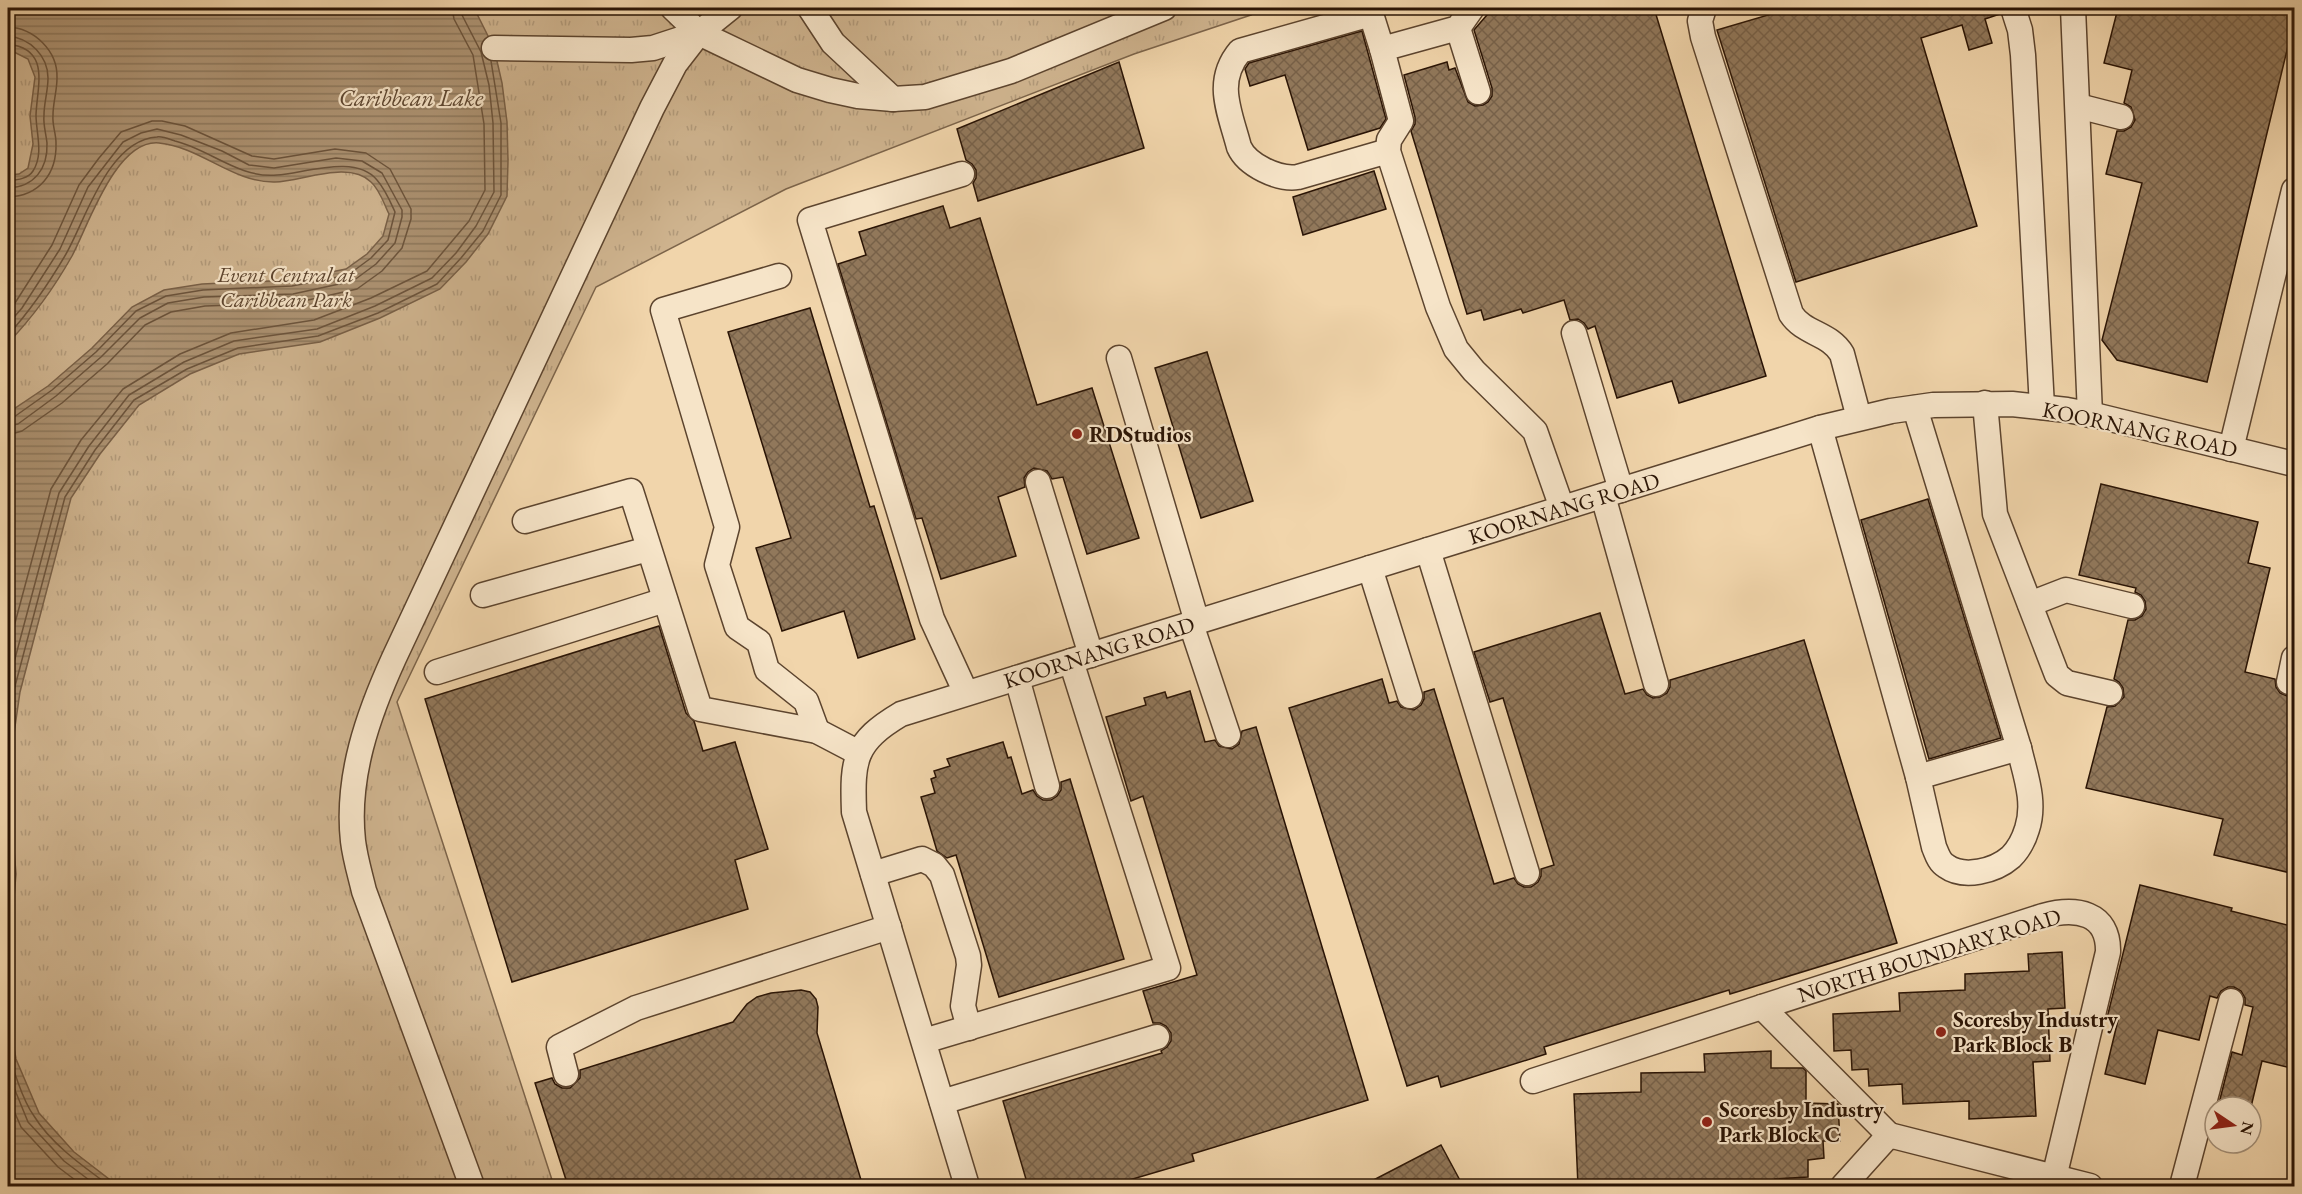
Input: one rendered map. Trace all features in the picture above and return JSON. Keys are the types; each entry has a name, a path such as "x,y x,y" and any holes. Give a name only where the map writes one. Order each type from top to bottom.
{"street":[{"path":"673,8 699,33 797,80 858,96 893,99 925,97 991,78 1164,8"},
{"path":"472,1186 364,891 352,825 355,775 359,754 384,679 652,108 675,64 699,33 730,8"},
{"path":"810,8 833,43 893,99"},
{"path":"1382,49 1458,28 1472,8"},
{"path":"1704,8 1700,21 1703,38 1791,314 1803,328 1831,340 1838,346 1859,418"},
{"path":"2013,8 2020,30 2023,55 2042,407"},
{"path":"2073,8 2090,415"},
{"path":"1388,151 1288,178 1278,175 1243,155 1236,136 1224,84 1235,58 1240,51 1250,47 1371,14 1401,121 1389,140 1388,151 1438,307 1465,362 1535,431 1562,508"},
{"path":"1458,28 1478,92"},
{"path":"494,48 613,51 642,49 653,48 699,33"},
{"path":"2078,106 2121,117"},
{"path":"962,174 810,220 932,619 966,693"},
{"path":"2231,449 2295,190"},
{"path":"778,276 663,310 727,527 717,565 737,627 759,642 767,670 806,701 817,731"},
{"path":"1574,333 1656,684"},
{"path":"1119,358 1228,735"},
{"name":"KOORNANG ROAD","path":"968,1186 854,812 855,762 863,743 879,727 901,714 1820,428 1859,418 1958,403 2042,407 2090,415 2295,464"},
{"path":"1985,403 1993,503 2057,675 2062,680 2110,693"},
{"path":"1820,428 1918,777 1938,858 1945,866 1953,870 1983,871 2011,857 2019,847 2028,827 2031,800 2019,748 1915,408"},
{"path":"924,1041 1168,968 1081,658 1038,482"},
{"path":"525,521 631,491 700,709 817,731 859,753"},
{"path":"483,595 648,549"},
{"path":"1428,550 1527,873"},
{"path":"1370,568 1410,696"},
{"path":"2030,604 2066,590 2132,606"},
{"path":"437,672 665,600"},
{"path":"2289,682 2295,658"},
{"path":"1017,678 1047,786"},
{"path":"1918,777 2019,748"},
{"path":"873,874 922,859 934,865 942,875 968,956 969,965 963,1006 969,1028"},
{"name":"NORTH BOUNDARY ROAD","path":"1533,1081 2055,913 2080,913 2090,916 2105,929 2108,952 2053,1182"},
{"path":"566,1074 559,1047 636,1008 889,927"},
{"path":"2182,1186 2231,1001"},
{"path":"1762,1007 1889,1135 2053,1182 2090,1186"},
{"path":"942,1102 1157,1037"},
{"path":"1844,1186 1889,1135"}],"green space":[{"name":"Event Central at Caribbean Park","path":"8,8 1262,8 1251,15 1134,54 786,189 596,287 397,702 554,1186 8,1186"}],"water":[{"name":"Caribbean Lake","path":"8,8 474,8 494,48 502,83 507,122 508,161 507,196 488,234 466,262 440,289 380,318 320,342 239,354 190,374 139,405 100,454 71,498 20,692 8,775 8,413 48,386 92,348 132,307 164,290 202,284 291,280 346,269 367,254 383,236 389,214 377,189 362,176 338,172 286,181 260,181 245,177 174,146 159,143 144,145 130,155 117,169 105,187 72,256 58,279 8,343 8,175 19,174 28,168 33,144 30,116 35,77 28,59 8,49"},
{"path":"8,775 16,874 8,967"},
{"path":"8,1013 16,1059 39,1113 74,1152 113,1182 124,1186 8,1186"}],"building":[{"path":"1493,8 1654,8 1766,376 1679,403 1672,381 1617,398 1595,326 1588,329 1578,319 1570,320 1564,300 1523,313 1521,309 1484,320 1481,310 1467,314 1411,131 1415,124 1415,117 1404,75 1447,62 1449,70 1455,68 1468,102 1475,106 1488,102 1492,96 1492,88 1474,30"},
{"path":"1792,8 1999,8 2000,14 1985,19 1992,43 1969,50 1962,25 1921,38 1977,226 1796,282 1717,30"},
{"path":"2118,8 2295,8 2295,17 2207,382 2117,360 2102,340 2142,183 2106,174 2117,131 2124,131 2131,127 2135,120 2131,107 2124,103 2132,70 2104,63"},
{"path":"1362,31 1386,119 1380,128 1308,150 1285,75 1250,86 1245,69 1249,63"},
{"path":"1119,62 1144,148 978,201 973,183 976,170 966,160 957,129"},
{"path":"1374,171 1386,209 1303,235 1293,197"},
{"path":"943,206 950,228 980,218 1037,405 1092,388 1139,538 1087,554 1063,477 1052,479 1047,471 1034,468 1024,478 1025,487 998,497 1016,556 941,579 922,518 916,519 838,264 866,255 859,232"},
{"path":"810,308 870,507 874,506 915,639 858,658 844,611 782,631 756,548 791,538 728,332"},
{"path":"1207,352 1253,501 1201,518 1155,368"},
{"path":"2101,484 2258,522 2248,563 2270,568 2245,672 2275,679 2280,693 2287,696 2295,695 2295,874 2214,855 2223,819 2086,788 2107,707 2115,706 2124,697 2123,688 2114,679 2128,620 2135,620 2142,616 2146,609 2145,601 2135,592 2136,588 2079,575"},
{"path":"1928,499 2001,738 1929,759 1861,520"},
{"path":"1600,613 1625,694 1643,689 1653,698 1667,693 1670,680 1804,640 1897,943 1730,994 1729,990 1544,1047 1546,1054 1441,1087 1438,1076 1407,1086 1289,708 1382,679 1389,703 1397,701 1401,707 1414,710 1421,705 1424,692 1434,689 1494,884 1514,878 1518,884 1531,887 1538,882 1541,869 1554,865 1503,698 1490,702 1474,652"},
{"path":"659,626 686,713 694,721 703,751 735,742 768,849 735,860 748,909 512,982 425,699"},
{"path":"1190,691 1205,742 1215,740 1219,746 1232,749 1239,744 1242,731 1256,727 1368,1100 1192,1154 1194,1161 1109,1186 1028,1186 1003,1101 1162,1053 1161,1051 1171,1041 1171,1033 1166,1026 1153,1023 1143,991 1197,975 1143,796 1131,801 1106,717 1146,705 1144,698 1165,692 1167,698"},
{"path":"1003,742 1008,758 1011,757 1022,794 1033,790 1043,800 1051,800 1061,790 1061,782 1070,779 1124,959 999,997 956,855 947,858 937,851 921,797 935,793 931,779 936,777 934,771 950,766 947,759"},
{"path":"2140,885 2232,908 2231,911 2295,927 2295,1069 2262,1061 2254,1095 2221,1095 2232,1052 2242,1055 2253,1007 2245,1005 2245,998 2241,991 2234,987 2221,991 2217,998 2210,996 2199,1040 2158,1030 2145,1084 2105,1074 2118,1020 2107,1018"},
{"name":"Scoresby Industry Park Block B","path":"2062,952 2065,1008 2048,1009 2050,1061 2033,1062 2036,1116 1969,1119 1969,1101 1903,1104 1902,1084 1869,1086 1868,1069 1852,1070 1851,1050 1834,1051 1833,1014 1900,1011 1899,993 1965,990 1965,974 2029,971 2028,954"},
{"path":"801,990 810,992 816,999 817,1033 861,1180 839,1186 568,1186 535,1083 552,1078 555,1084 562,1088 570,1088 580,1078 580,1070 733,1022 747,1004 757,997"},
{"name":"Scoresby Industry Park Block C","path":"1771,1051 1771,1068 1803,1068 1806,1071 1806,1103 1838,1104 1840,1141 1823,1141 1824,1158 1808,1160 1808,1177 1775,1179 1776,1186 1578,1186 1574,1094 1641,1092 1641,1073 1705,1072 1704,1054"},
{"path":"1441,1145 1463,1186 1362,1186"}],"place":[{"name":"RDStudios","path":"1077,434"},
{"name":"Scoresby Industry Park Block B","path":"1941,1032"},
{"name":"Scoresby Industry Park Block C","path":"1707,1122"}]}
